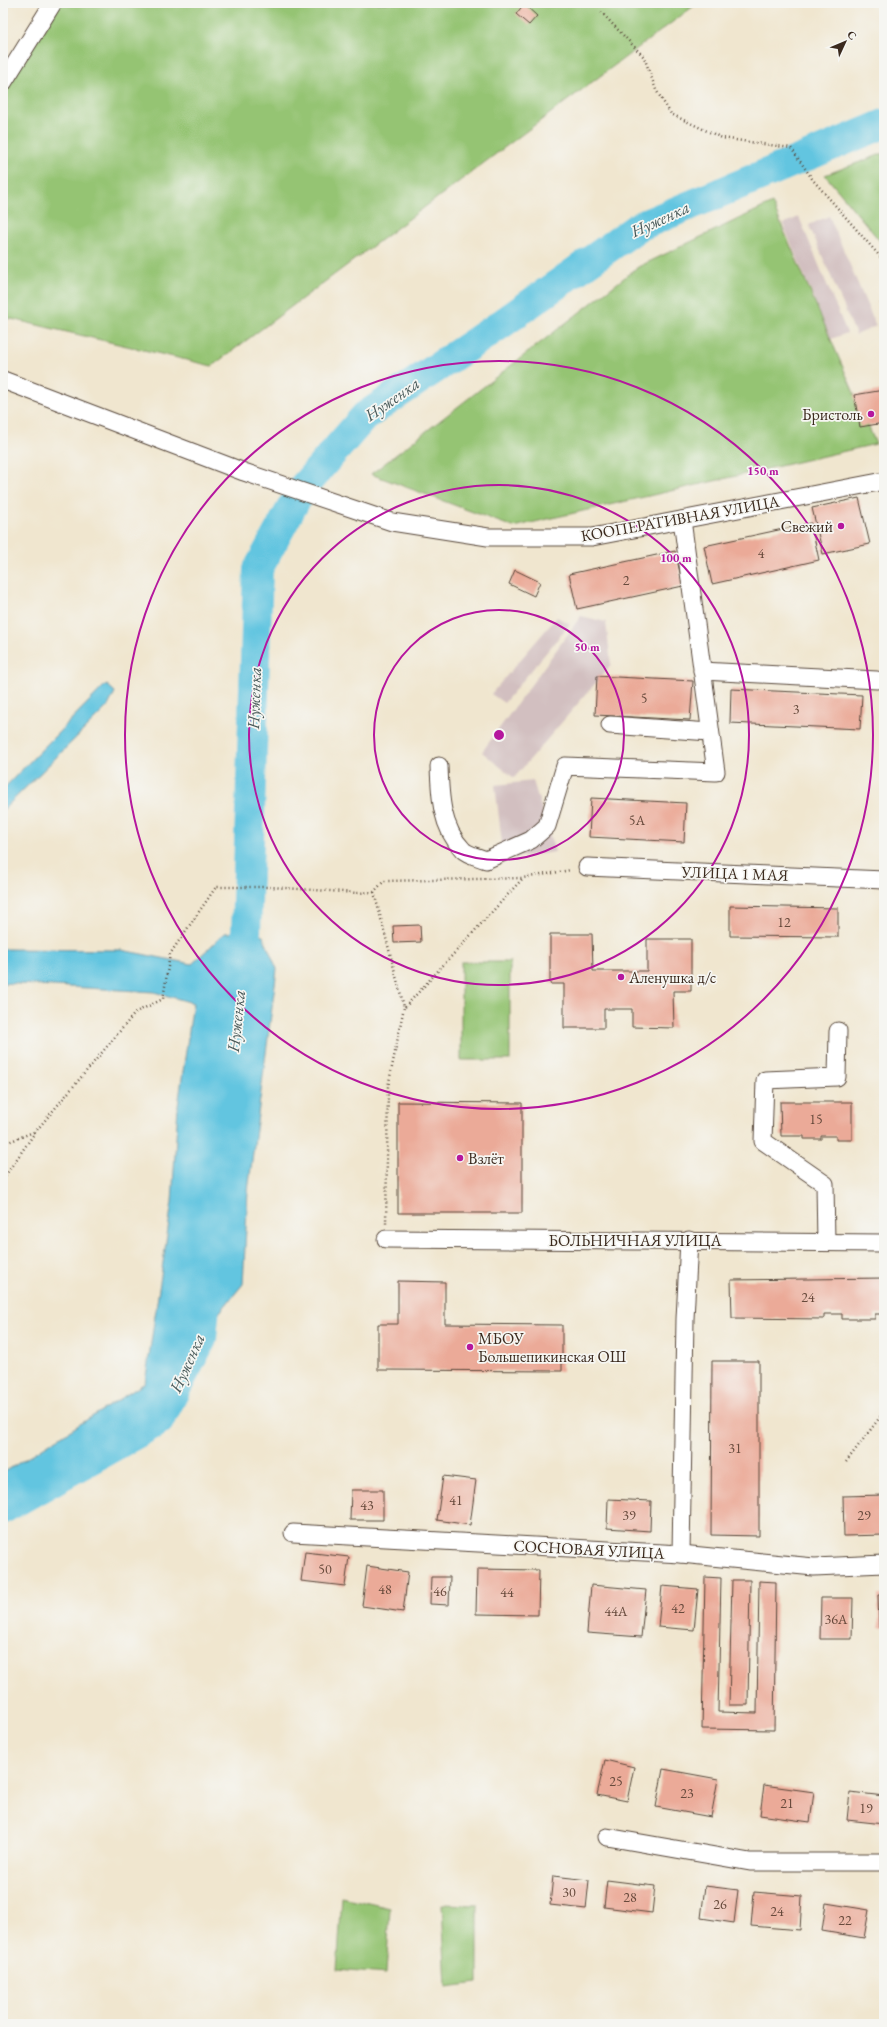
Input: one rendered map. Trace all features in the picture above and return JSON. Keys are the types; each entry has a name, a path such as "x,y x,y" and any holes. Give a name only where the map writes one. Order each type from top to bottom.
{"street":[{"path":"3,83 53,3"},
{"name":"КООПЕРАТИВНАЯ УЛИЦА","path":"3,380 244,472 392,522 488,537 592,537 884,481"},
{"path":"439,766 440,795 447,827 464,851 486,860 531,840 547,826 565,766 716,772 682,520"},
{"path":"702,671 877,680"},
{"path":"610,725 710,732"},
{"name":"УЛИЦА 1 МАЯ","path":"587,867 884,880"},
{"path":"826,1242 825,1184 763,1141 765,1080 837,1076 838,1030"},
{"name":"БОЛЬНИЧНАЯ УЛИЦА","path":"386,1239 689,1240 884,1243"},
{"path":"681,1554 685,1327 689,1240"},
{"name":"СОСНОВАЯ УЛИЦА","path":"293,1534 681,1554 814,1567 884,1564"},
{"path":"606,1837 750,1862 884,1862"}],"path":[{"path":"602,12 644,57 656,90 671,114 722,138 791,148 813,180 884,261"},
{"path":"884,272 881,304 884,309"},
{"path":"3,1179 36,1131 136,1012 163,998 170,954 216,887 270,887 374,892 384,881 523,878 587,867"},
{"path":"404,1007 523,878"},
{"path":"374,892 404,1007 388,1087 386,1239"},
{"path":"3,1142 6,1143 36,1131"},
{"path":"846,1462 884,1412"}],"shaded area":[{"path":"829,216 876,326 856,335 809,225"},
{"path":"799,217 847,333 831,339 783,224"},
{"path":"581,616 606,622 611,665 514,778 482,752"},
{"path":"557,617 570,624 504,703 491,694"},
{"path":"533,781 555,852 504,859 495,785"}],"green space":[{"path":"61,3 698,3 212,366 3,317 3,95"},
{"path":"884,153 884,246 825,175"},
{"path":"772,203 876,444 513,527 371,474 638,267"},
{"path":"461,962 510,962 510,1060 461,1060"},
{"path":"342,1897 390,1908 386,1974 337,1970"},
{"path":"442,1904 478,1905 478,1983 446,1987"}],"water":[{"path":"106,684 115,692 108,706 3,810 3,789"},
{"path":"225,933 246,933 263,936 277,969 248,1191 243,1284 187,1352 155,1414 3,1513 3,1473 145,1383 172,1202 178,1106 193,1003 154,992 3,983 3,949 121,950 192,964"}],"building":[{"path":"524,4 537,16 529,25 516,14"},
{"path":"884,390 884,423 860,427 854,395"},
{"name":"Свежий","path":"859,498 870,544 823,554 812,508"},
{"path":"811,523 819,560 712,584 704,546"},
{"path":"675,551 683,586 577,609 569,574"},
{"path":"515,570 540,582 534,596 509,584"},
{"path":"597,676 693,681 690,720 595,715"},
{"path":"731,689 862,695 860,729 730,723"},
{"path":"591,798 686,803 684,842 589,837"},
{"path":"730,906 838,908 838,937 730,936"},
{"path":"420,925 421,942 394,943 393,926"},
{"name":"Аленушка д/с","path":"550,934 592,934 593,971 647,971 647,939 691,939 691,991 673,991 674,1028 632,1027 632,1009 604,1009 604,1028 564,1028 564,984 550,984"},
{"name":"Взлёт","path":"398,1102 522,1103 522,1213 398,1213"},
{"path":"780,1102 852,1102 852,1140 836,1140 836,1136 821,1136 821,1139 804,1139 804,1136 781,1136"},
{"path":"884,1278 884,1314 875,1314 875,1319 842,1319 842,1314 824,1314 824,1319 732,1318 731,1280"},
{"name":"МБОУ Большепикинская ОШ","path":"398,1281 445,1282 445,1324 562,1325 562,1371 378,1370 378,1324 398,1324"},
{"path":"712,1361 759,1361 759,1536 711,1535"},
{"path":"443,1476 476,1480 470,1525 437,1520"},
{"path":"351,1490 383,1490 383,1520 350,1520"},
{"path":"884,1495 884,1535 844,1536 843,1496"},
{"path":"608,1499 651,1501 650,1531 607,1528"},
{"path":"305,1552 349,1557 345,1586 301,1581"},
{"path":"367,1566 408,1572 403,1612 362,1606"},
{"path":"477,1569 539,1570 538,1615 476,1614"},
{"path":"431,1577 450,1577 449,1605 430,1604"},
{"path":"705,1577 721,1578 718,1712 757,1713 759,1581 776,1582 774,1730 702,1729"},
{"path":"732,1580 750,1580 748,1705 729,1705"},
{"path":"591,1585 646,1590 641,1637 587,1633"},
{"path":"662,1586 698,1589 694,1630 658,1627"},
{"path":"878,1595 884,1595 884,1628 879,1628"},
{"path":"821,1598 853,1598 852,1639 820,1639"},
{"path":"605,1760 634,1767 627,1801 597,1795"},
{"path":"663,1769 718,1779 711,1817 656,1807"},
{"path":"764,1785 814,1792 810,1822 760,1815"},
{"path":"850,1792 884,1796 884,1824 847,1820"},
{"path":"553,1876 589,1880 586,1909 550,1905"},
{"path":"607,1880 655,1886 652,1913 604,1907"},
{"path":"705,1886 738,1890 734,1923 701,1918"},
{"path":"754,1892 802,1896 800,1930 751,1926"},
{"path":"826,1903 869,1910 864,1938 822,1931"}],"waterway":[{"name":"Нуженка","path":"241,974 246,933 258,569 303,487 365,416 500,325 638,227 884,124"},
{"name":"Нуженка","path":"3,1509 159,1421 202,1339 206,1294"}],"place":[{"name":"Бристоль","path":"871,414"},
{"name":"Свежий","path":"841,526"},
{"name":"Аленушка д/с","path":"621,977"},
{"name":"Взлёт","path":"460,1158"},
{"name":"МБОУ Большепикинская ОШ","path":"470,1347"}]}
